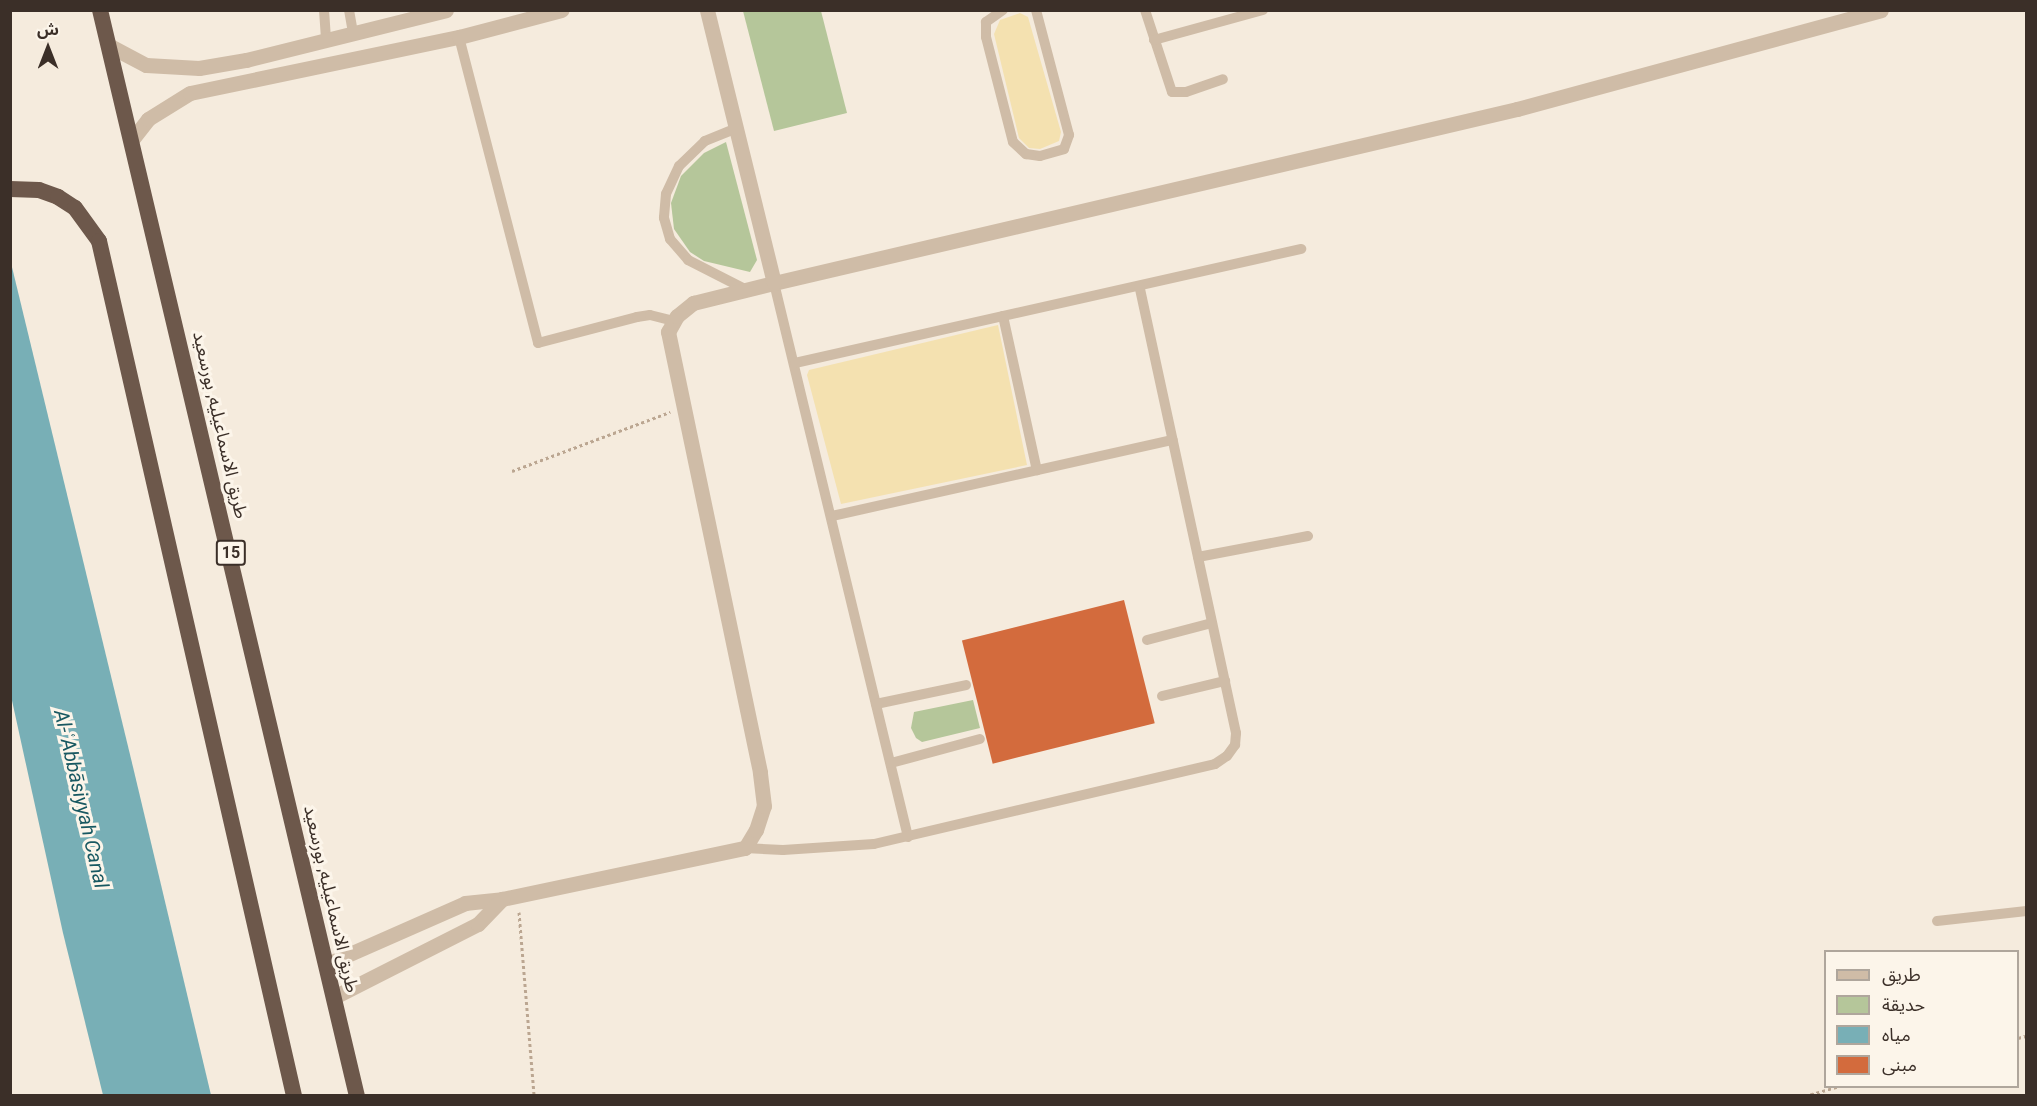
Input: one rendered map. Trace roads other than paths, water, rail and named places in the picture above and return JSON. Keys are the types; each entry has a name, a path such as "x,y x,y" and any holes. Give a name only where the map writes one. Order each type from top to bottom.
{"highway":[{"name":"طريق الاسماعيليه, بورسعيد","path":"100,10 357,1095"},
{"path":"14,189 58,197 75,208 99,240 294,1095"}],"street":[{"path":"108,45 146,65 199,68 246,60 446,10"},
{"path":"131,141 148,118 190,93 359,55 459,37 561,10"},
{"path":"707,10 774,283"},
{"path":"327,964 465,903 502,899 745,848 756,830 764,806 760,772 668,332 674,321 693,303 1517,109 1881,10"},
{"path":"353,32 359,55"},
{"path":"334,997 478,924 502,899"}],"lane":[{"path":"324,10 326,39"},
{"path":"349,10 353,32"},
{"path":"1003,10 986,22 986,37 1013,142 1026,154 1040,156 1064,149 1069,135 1036,10"},
{"path":"1145,10 1172,92 1185,92 1223,79"},
{"path":"1154,40 1227,15 1263,10"},
{"path":"459,37 538,343 637,317 650,315 674,321"},
{"path":"737,128 711,137 678,166 666,194 664,218 670,239 688,260 748,290"},
{"path":"795,363 1301,249"},
{"path":"774,283 908,837"},
{"path":"745,848 828,849 908,837 1215,764 1234,745 1225,681 1139,286"},
{"path":"1004,316 1037,470"},
{"path":"832,516 1173,440"},
{"path":"1198,557 1308,536"},
{"path":"1147,640 1212,623"},
{"path":"1162,696 1225,681"},
{"path":"876,704 966,685"},
{"path":"891,763 980,739"},
{"path":"1937,921 2026,911"}],"water":[{"name":"Al-ʿAbbāsiyyah Canal","path":"11,263 211,1095 103,1095 63,933 11,696"}]}
